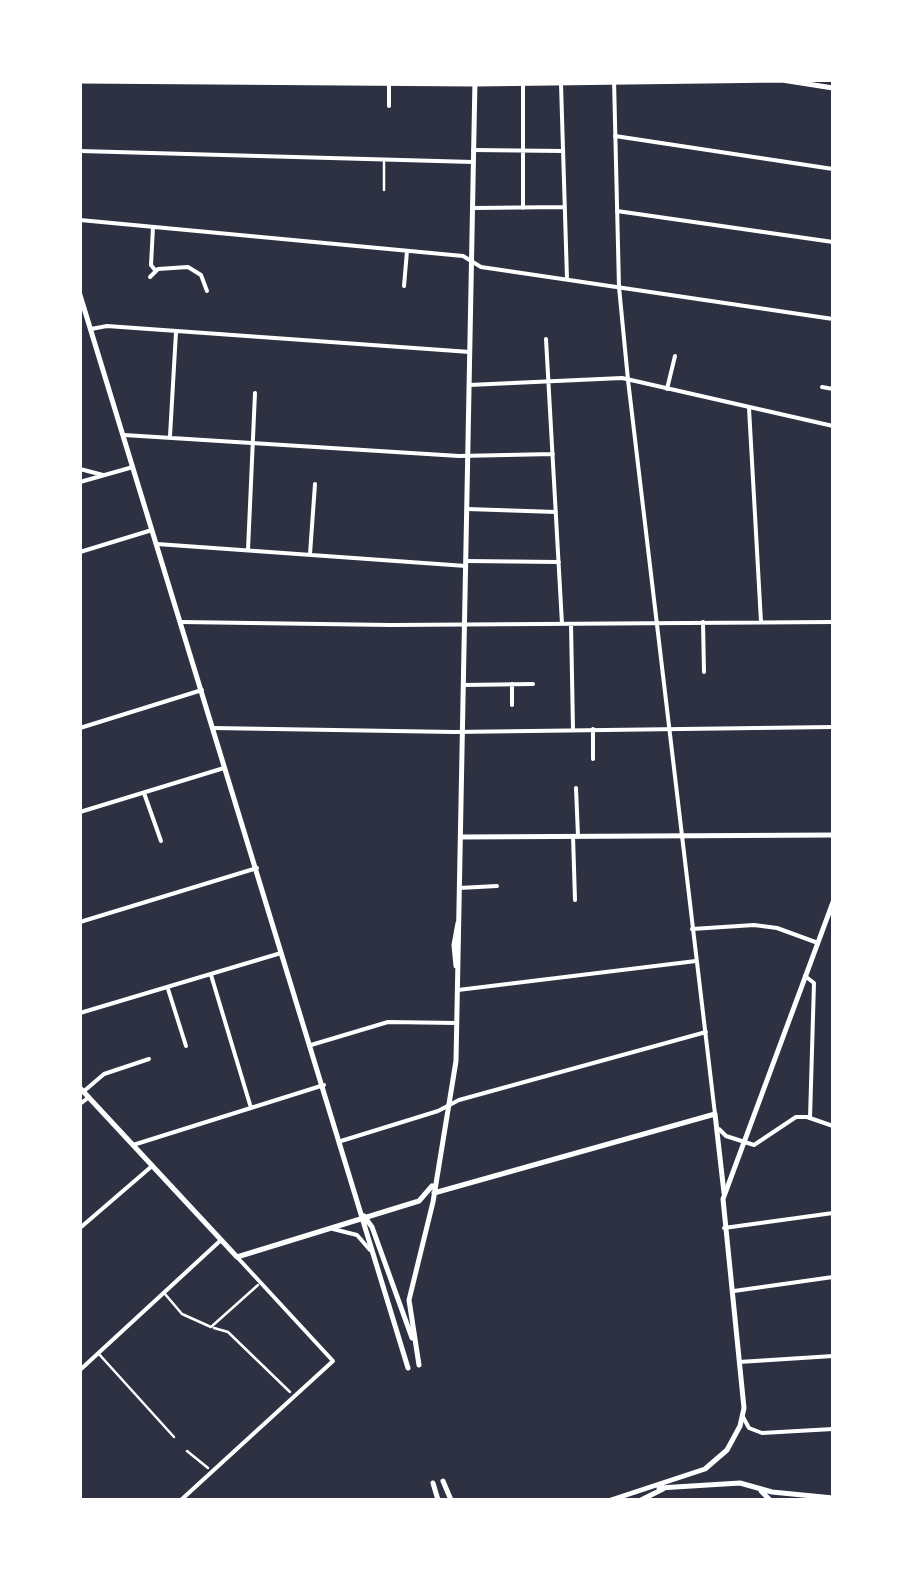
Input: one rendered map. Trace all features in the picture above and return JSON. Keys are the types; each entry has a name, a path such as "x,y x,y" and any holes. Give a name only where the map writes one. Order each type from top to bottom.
{"main road":[{"path":"80,81 389,84 782,80 823,82 833,88"},
{"path":"80,297 364,1216 372,1228 420,1365 409,1303 434,1194 456,1065 458,972 454,941 459,920 475,82"},
{"path":"460,837 833,834"},
{"path":"724,1192 833,902"},
{"path":"84,1092 237,1257 421,1200 435,1182"},
{"path":"434,1194 716,1117 743,1418 732,1442 714,1462 696,1473 610,1500"},
{"path":"364,1216 363,1227 408,1368"},
{"path":"443,1481 450,1500"},
{"path":"433,1483 438,1500"},
{"path":"646,1489 740,1483 778,1493 833,1498"},
{"path":"641,1500 671,1487"},
{"path":"759,1488 770,1500"}],"street":[{"path":"614,81 619,287 628,380 716,1117 724,1136 757,1145 794,1117 833,1126"},
{"path":"523,83 523,208"},
{"path":"561,83 567,279"},
{"path":"389,84 389,106"},
{"path":"615,136 833,169"},
{"path":"474,150 562,151"},
{"path":"80,151 473,162"},
{"path":"384,161 384,190"},
{"path":"472,208 564,207"},
{"path":"617,210 833,242"},
{"path":"80,220 463,256 480,267 833,319"},
{"path":"153,226 151,265 155,270"},
{"path":"404,286 408,251"},
{"path":"150,278 155,270 181,266 194,269 206,280 208,291"},
{"path":"91,329 105,326 470,352"},
{"path":"170,436 176,332"},
{"path":"546,339 562,624"},
{"path":"667,389 674,356"},
{"path":"469,385 628,380 833,426"},
{"path":"822,386 833,389"},
{"path":"248,550 254,443 250,436 255,393"},
{"path":"749,406 761,622"},
{"path":"124,435 468,456 554,454"},
{"path":"80,482 134,467"},
{"path":"80,469 103,475"},
{"path":"310,554 315,484"},
{"path":"466,510 556,512"},
{"path":"80,552 152,529"},
{"path":"157,544 466,564 559,562"},
{"path":"181,622 833,622"},
{"path":"704,622 704,672"},
{"path":"571,624 573,730"},
{"path":"512,684 512,706"},
{"path":"463,685 533,684"},
{"path":"80,728 202,690"},
{"path":"213,728 462,732 833,727"},
{"path":"593,730 593,759"},
{"path":"80,812 226,768"},
{"path":"575,900 576,788"},
{"path":"144,793 160,841"},
{"path":"80,922 256,868"},
{"path":"459,888 497,886"},
{"path":"692,929 754,924 818,943"},
{"path":"80,1013 283,952"},
{"path":"458,990 696,961"},
{"path":"211,976 251,1108"},
{"path":"806,976 814,982 810,1118"},
{"path":"168,988 186,1046"},
{"path":"311,1045 384,1022 457,1022"},
{"path":"341,1141 448,1105 706,1032"},
{"path":"80,1104 84,1092 104,1074 149,1058"},
{"path":"133,1146 324,1086"},
{"path":"80,1228 152,1166"},
{"path":"724,1228 833,1213"},
{"path":"323,1230 354,1234 372,1253"},
{"path":"80,1370 221,1240"},
{"path":"182,1500 333,1361 237,1257"},
{"path":"731,1291 833,1277"},
{"path":"211,1327 260,1283"},
{"path":"164,1293 182,1314 228,1332 290,1392"},
{"path":"98,1353 174,1437"},
{"path":"739,1362 833,1356"},
{"path":"743,1418 749,1428 762,1433 833,1429"},
{"path":"187,1452 208,1468"}]}
